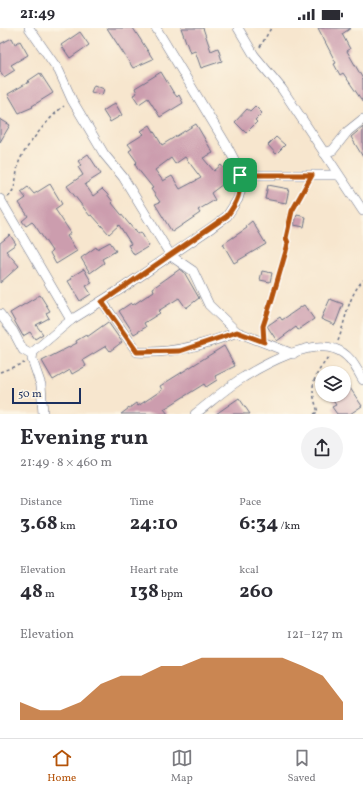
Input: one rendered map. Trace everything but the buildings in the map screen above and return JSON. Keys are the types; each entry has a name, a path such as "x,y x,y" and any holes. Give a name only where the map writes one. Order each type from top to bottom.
{"street":[{"path":"29,28 59,71 72,100 104,154 123,177 171,256 192,271 209,305 237,332 293,354"},
{"path":"32,357 71,320 102,302 171,256 227,216 238,200 241,189 240,175 226,144 156,28"},
{"path":"238,28 254,55 282,89 338,175 361,206"},
{"path":"324,153 333,150 348,131 363,119"},
{"path":"240,175 338,175"},
{"path":"1,201 71,320"},
{"path":"102,302 137,352 180,351 237,332"},
{"path":"0,314 13,331 23,350 32,357 41,385 43,414"},
{"path":"195,414 243,378 308,348 323,347 336,349 349,357 363,380"}],"path":[{"path":"254,55 269,34 271,28"},
{"path":"1,201 14,189 20,161 25,151 54,113 72,100"},
{"path":"264,342 263,326 286,251 288,243 286,238 292,211 312,175"},
{"path":"314,414 318,412 313,385 315,375 336,349 352,296 363,280"},
{"path":"0,372 11,370 32,357"}],"route":[{"path":"240,175 312,175 306,183 292,211 286,238 288,243 286,251 263,326 262,332 264,342 237,332 221,339 194,345 180,351 154,353 137,352 102,302 171,256 227,216 238,200 241,189 240,175"}]}
